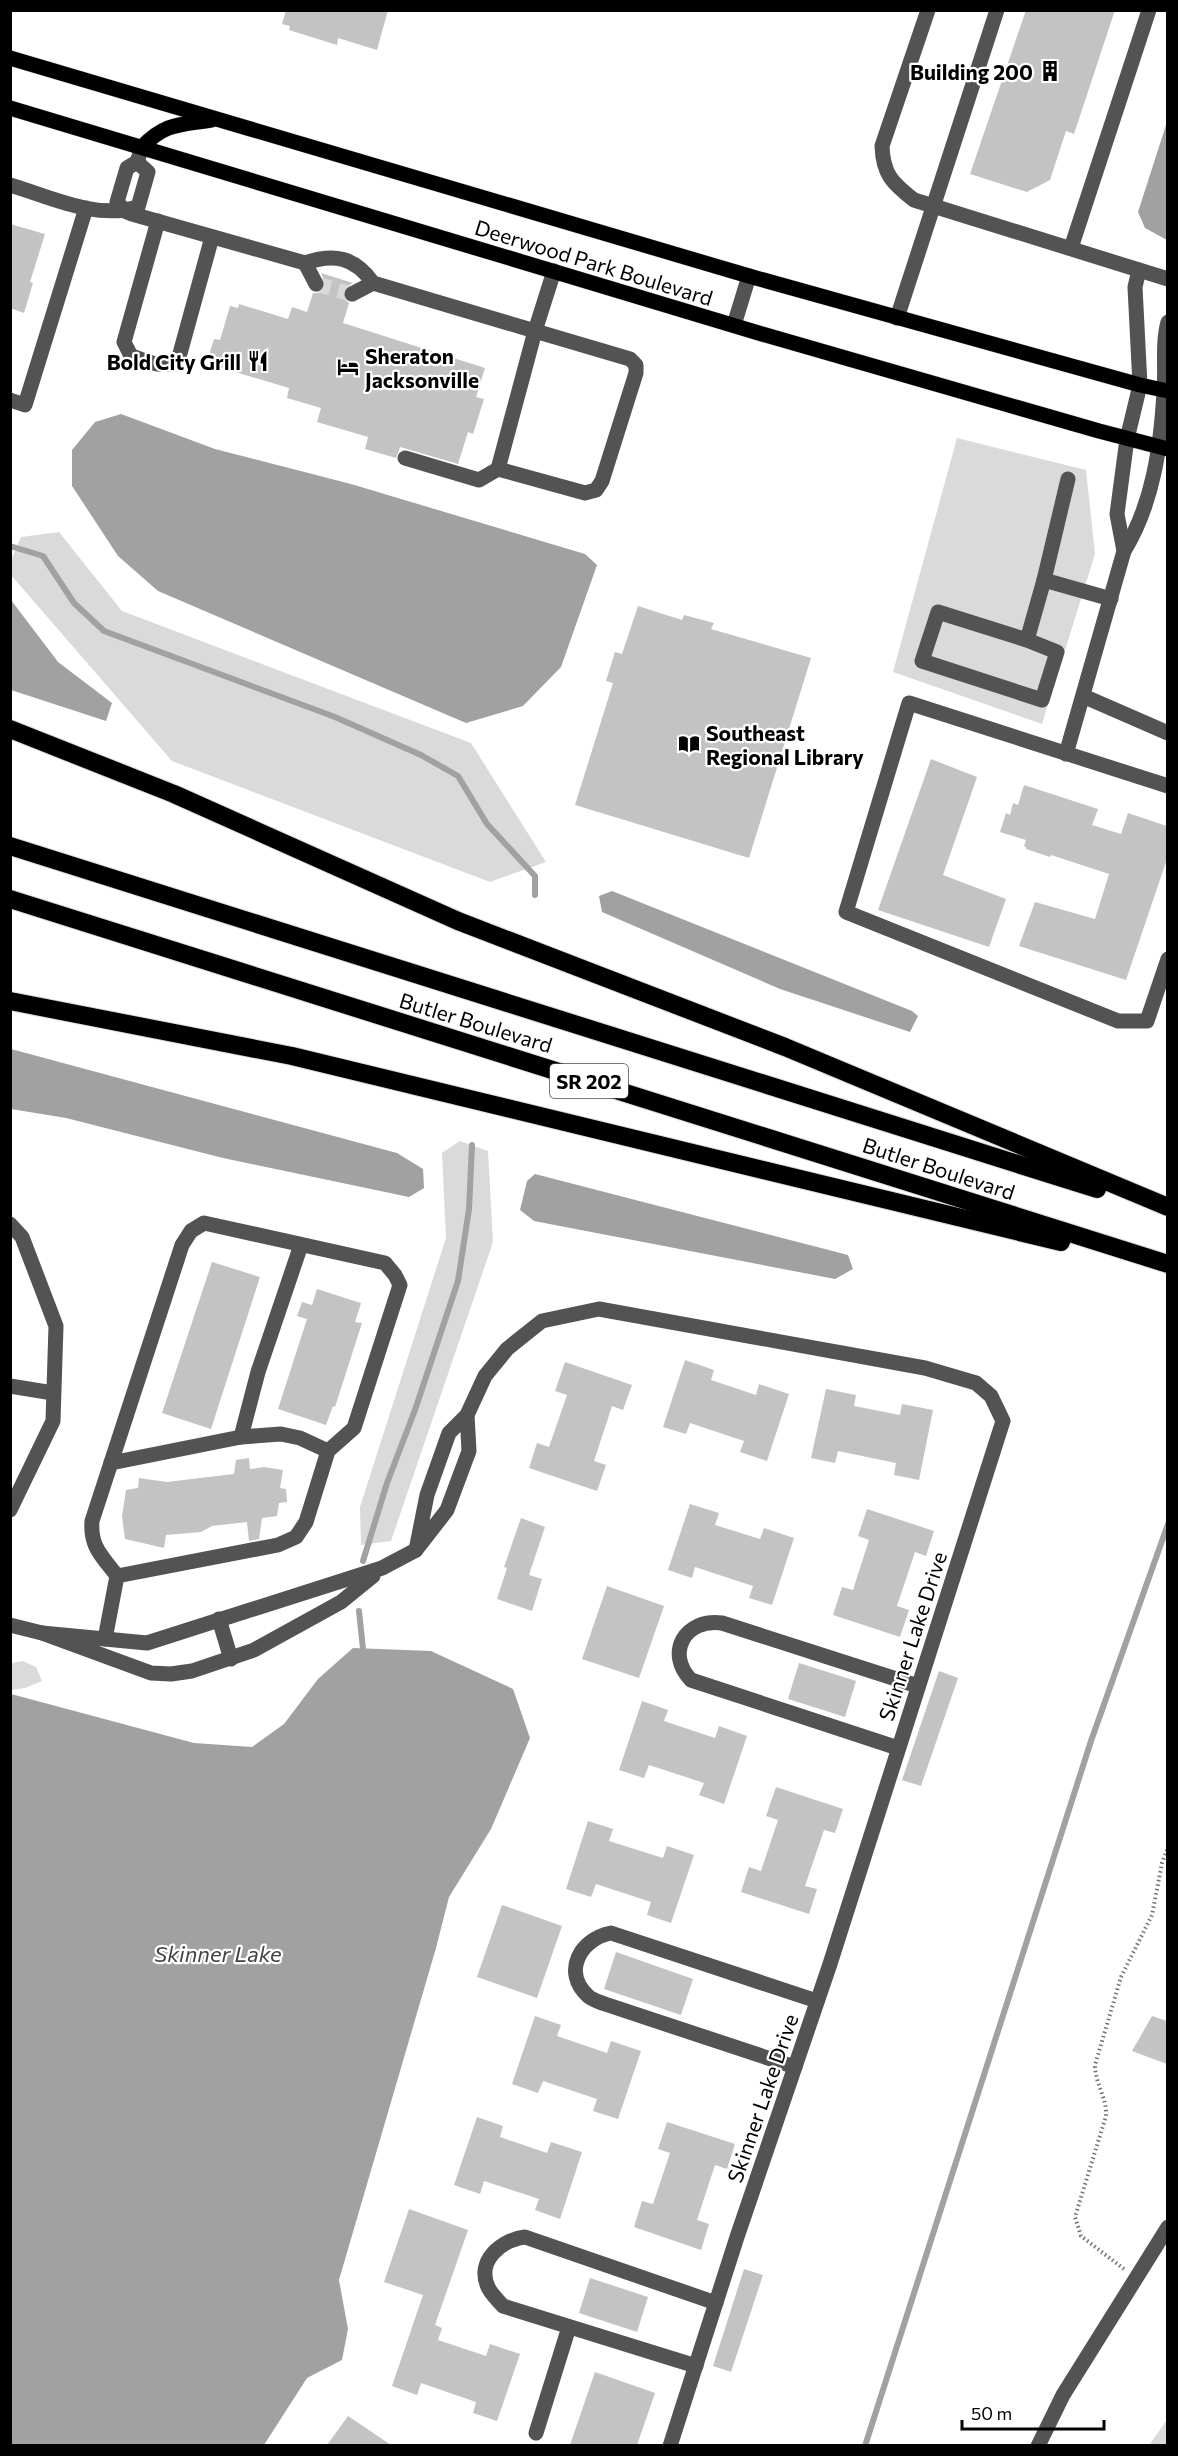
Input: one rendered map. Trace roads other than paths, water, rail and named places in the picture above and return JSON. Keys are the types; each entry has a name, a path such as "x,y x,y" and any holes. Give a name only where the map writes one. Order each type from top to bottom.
{"highway":[{"path":"10,729 174,794 458,921 785,1047 1167,1206"},
{"name":"Butler Boulevard","path":"10,846 1167,1211"},
{"name":"Butler Boulevard","path":"10,899 1167,1266"},
{"path":"10,1001 292,1056 1167,1266"}],"main road":[{"name":"Deerwood Park Boulevard","path":"10,57 749,276 1140,386 1166,390"},
{"name":"Deerwood Park Boulevard","path":"10,108 140,154 1163,448"},
{"path":"140,154 154,135 167,126 217,119"}],"street":[{"path":"928,10 882,146 883,165 895,185 914,200 1167,279"},
{"path":"897,318 997,10"},
{"path":"1071,248 1149,10"},
{"path":"140,154 148,172 146,180 138,207 125,211 117,202 127,168 140,154"},
{"path":"10,185 94,211 125,211 305,263 322,257 344,259 364,270 373,284 630,359 636,365 636,373 602,481 596,490 585,493 498,469"},
{"path":"10,400 25,405 86,208"},
{"path":"158,221 124,342 131,356 164,366 173,364 179,357 212,237"},
{"path":"305,263 316,284"},
{"path":"1124,551 1117,514 1127,439 1140,386 1135,287 1139,270"},
{"path":"405,458 479,480 498,469 535,331 554,272"},
{"path":"734,326 749,276"},
{"path":"352,294 373,284"},
{"path":"1066,754 1124,551 1137,528 1163,448 1167,322"},
{"path":"1027,640 1068,479"},
{"path":"1044,580 1111,599"},
{"path":"938,612 1027,640 1057,652 1042,700 922,661 938,612"},
{"path":"1083,696 1167,734"},
{"path":"1167,786 909,703 846,912 1118,1021 1147,1021 1167,959"},
{"path":"105,1639 117,1576 100,1555 91,1537 92,1521 182,1245 191,1231 204,1223 384,1263 395,1275 400,1285 354,1428 328,1451 306,1522 296,1537 278,1545 117,1576"},
{"path":"10,1224 22,1237 56,1326 53,1421 10,1510"},
{"path":"241,1437 258,1372 301,1245"},
{"name":"Skinner Lake Drive","path":"416,1550 427,1495 449,1433 467,1415 485,1376 507,1349 542,1321 599,1309 925,1368 976,1383 991,1396 1003,1421 817,2001 670,2445"},
{"path":"10,1386 53,1393"},
{"name":"Skinner Lake Drive","path":"42,1633 147,1643 382,1568 416,1550 447,1510 469,1451 467,1415"},
{"path":"111,1462 241,1437 281,1434 300,1438 328,1451"},
{"name":"Skinner Lake Drive","path":"10,1625 42,1633 152,1673 171,1674 192,1671 254,1650 341,1602 382,1568"},
{"path":"219,1619 231,1659"},
{"path":"898,1748 691,1680 680,1664 679,1654 682,1640 701,1623 722,1623 918,1686"},
{"path":"795,2067 589,1997 580,1986 576,1976 577,1961 589,1941 599,1935 611,1933 817,2001"},
{"path":"1038,2445 1063,2395 1167,2227"},
{"path":"696,2366 503,2306 487,2286 486,2267 494,2252 503,2243 525,2236 716,2303"},
{"path":"536,2433 570,2327"}],"water":[{"path":"1167,122 1168,240 1145,228 1138,212"},
{"path":"121,414 215,449 351,484 585,554 597,565 561,667 523,706 466,723 158,591 118,556 72,486 72,450 95,422"},
{"path":"11,600 58,662 112,703 106,721 11,690"},
{"path":"612,891 912,1011 918,1016 910,1032 780,989 602,912 599,896"},
{"path":"11,1049 397,1153 423,1169 424,1188 409,1197 223,1158 66,1118 11,1109"},
{"path":"535,1174 848,1255 853,1269 835,1279 534,1221 520,1210 527,1181"},
{"name":"Skinner Lake","path":"353,1648 431,1651 513,1689 530,1738 491,1829 449,1897 339,2280 348,2329 342,2360 307,2378 264,2445 11,2445 11,1694 194,1743 252,1747 284,1724 318,1679"}],"waterway":[{"path":"10,546 43,556 74,603 104,631 335,717 421,755 458,776 487,824 535,876 535,895"},
{"path":"363,1561 387,1483 415,1410 458,1281 469,1209 472,1145"},
{"path":"865,2446 1091,1741 1168,1524"},
{"path":"359,1611 363,1649"}],"tunnel":[{"path":"316,284 352,294"}],"place":[{"name":"Building 200","path":"1050,71"},
{"name":"Bold City Grill","path":"258,361"},
{"name":"Sheraton Jacksonville","path":"348,367"},
{"name":"Southeast Regional Library","path":"689,744"}]}
